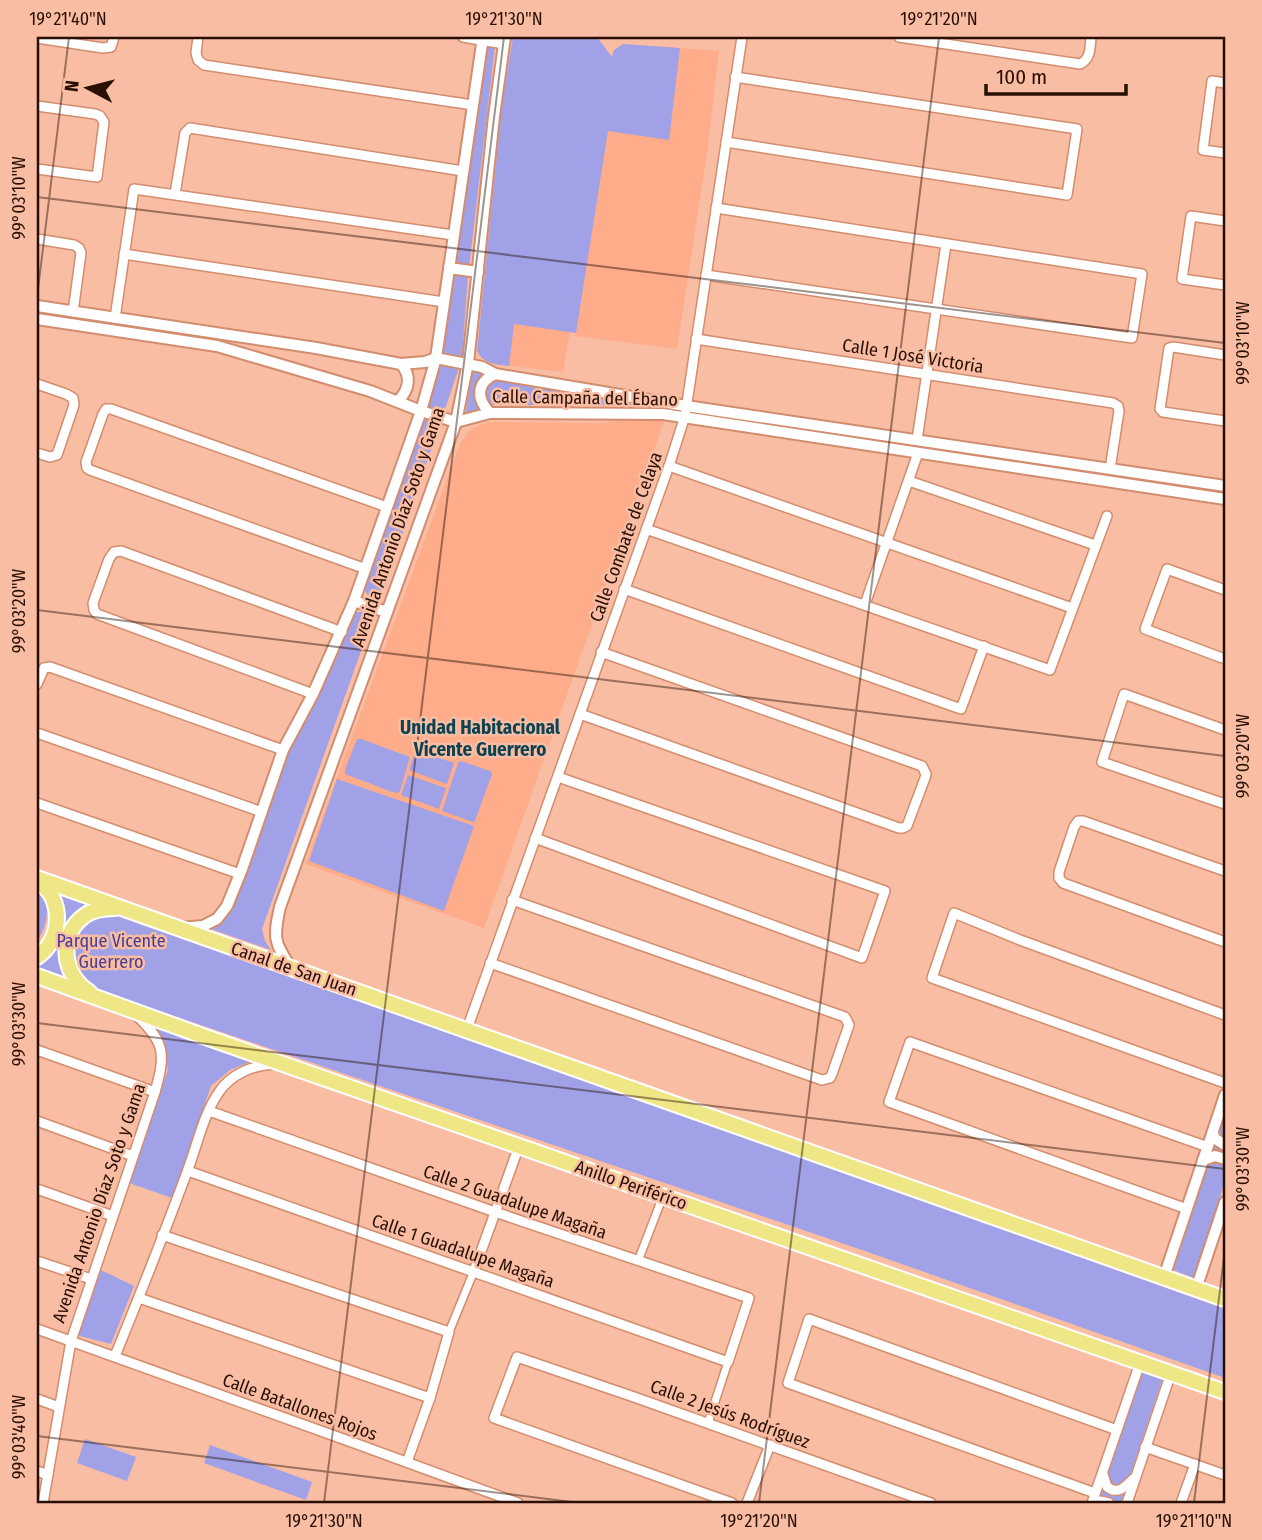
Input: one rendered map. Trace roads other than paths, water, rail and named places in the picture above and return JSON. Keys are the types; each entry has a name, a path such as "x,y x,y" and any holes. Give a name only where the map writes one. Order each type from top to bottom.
{"main road":[{"path":"37,879 120,907"},
{"path":"37,879 45,886 55,903 58,922 47,948 37,957"},
{"name":"Canal de San Juan","path":"120,907 467,1030"},
{"path":"99,998 80,987 69,971 66,953 68,940 83,917 101,908 120,907"},
{"name":"Anillo Periférico","path":"37,976 1225,1392"},
{"path":"467,1030 1225,1299"}],"street":[{"path":"37,38 103,48 111,47 114,37"},
{"path":"198,37 196,53 198,61 204,65 473,105"},
{"path":"463,37 505,40"},
{"name":"Calle Combate de Celaya","path":"467,1030 669,466 685,411 742,37"},
{"path":"900,37 1080,64 1088,55 1091,37"},
{"name":"Avenida Antonio Díaz Soto y Gama","path":"178,928 202,926 217,919 227,906 283,750 313,694 354,601 421,411 436,358 483,38"},
{"name":"Avenida Antonio Díaz Soto y Gama","path":"292,969 278,948 276,928 280,907 456,422 468,363 494,116 505,40"},
{"path":"726,142 1067,195 1077,129 736,77"},
{"path":"1225,83 1212,81 1203,150 1225,153"},
{"path":"37,106 100,116 104,122 97,177 37,169"},
{"path":"175,194 185,133 190,128 463,171"},
{"path":"116,318 134,189 453,235"},
{"path":"706,275 1132,338 1142,274 716,208"},
{"path":"1225,221 1191,216 1182,279 1225,285"},
{"path":"37,239 79,248 81,253 73,312"},
{"path":"917,440 946,244"},
{"path":"124,254 444,302"},
{"path":"449,268 478,272"},
{"name":"Calle Campaña del Ébano","path":"37,306 316,348 401,364 436,358 468,363 495,374 918,453 1225,499"},
{"path":"37,319 217,346 345,384 456,422"},
{"name":"Calle 1 José Victoria","path":"696,339 1113,403 1118,405 1119,411 1111,469"},
{"path":"1225,355 1170,348 1160,409 1163,412 1225,421"},
{"path":"398,401 408,386 407,370 401,364"},
{"path":"490,413 483,406 480,390 483,383 495,374"},
{"path":"37,384 66,394 72,398 74,405 57,455 50,457 37,453"},
{"path":"366,569 90,470 86,462 103,414 106,409 111,408 387,507"},
{"name":"Calle Campaña del Ébano","path":"456,422 490,413 663,414 685,411 917,440 1225,486"},
{"path":"865,604 918,453"},
{"path":"1018,468 1020,456"},
{"path":"669,466 1072,608"},
{"path":"909,481 1095,545"},
{"path":"646,529 1050,670 1107,516"},
{"path":"313,694 97,614 93,604 109,559 114,552 121,551 341,632"},
{"path":"1225,590 1167,569 1145,629 1225,659"},
{"path":"624,589 961,709 984,646"},
{"path":"354,601 387,612"},
{"path":"580,714 899,828 909,822 925,778 922,766 601,652"},
{"path":"37,684 44,668 50,667 283,750"},
{"path":"1225,730 1124,694 1102,762 1225,804"},
{"path":"37,733 261,812"},
{"path":"535,838 862,958 885,891 558,777"},
{"path":"37,803 240,874"},
{"path":"1225,871 1078,821 1059,872 1063,883 1225,942"},
{"path":"490,963 822,1080 830,1078 832,1074 849,1025 845,1017 512,900"},
{"path":"1225,1014 1020,940 954,913 932,978 1225,1083"},
{"name":"Avenida Antonio Díaz Soto y Gama","path":"43,1503 71,1341 163,1066 162,1051 157,1038 129,1008"},
{"path":"1187,1209 889,1102 910,1042 1208,1146"},
{"path":"37,1050 155,1092"},
{"path":"116,1356 219,1091 238,1075 261,1065 283,1064"},
{"path":"1164,1277 1225,1095"},
{"name":"Calle 2 Guadalupe Magaña","path":"209,1111 749,1298 728,1362"},
{"path":"37,1121 134,1156"},
{"path":"1213,1132 1214,1138 1225,1145"},
{"path":"407,1462 449,1332 519,1146"},
{"path":"1203,1160 1215,1156 1225,1159"},
{"name":"Calle 1 Guadalupe Magaña","path":"188,1171 728,1362"},
{"path":"37,1189 113,1216"},
{"path":"638,1261 663,1196"},
{"path":"1196,1289 1224,1208"},
{"path":"162,1235 449,1332"},
{"path":"37,1261 91,1279"},
{"path":"139,1298 429,1398"},
{"path":"1108,1503 1094,1500 788,1383 809,1319 1117,1430"},
{"name":"Calle Batallones Rojos","path":"37,1329 518,1503"},
{"name":"Calle 2 Jesús Rodríguez","path":"732,1503 494,1418 517,1357 931,1503"},
{"path":"708,1423 728,1362"},
{"path":"1094,1500 1140,1363"},
{"path":"1129,1503 1171,1373"},
{"path":"37,1399 59,1406"},
{"path":"747,1503 770,1445"},
{"path":"1146,1447 1225,1475"},
{"path":"1181,1503 1195,1464"},
{"path":"37,1471 48,1475"},
{"path":"1102,1472 1107,1487 1117,1491 1136,1477"}],"district":[{"name":"Unidad Habitacional Vicente Guerrero","path":"480,738"}],"park label":[{"name":"Parque Vicente Guerrero","path":"111,951"}]}
